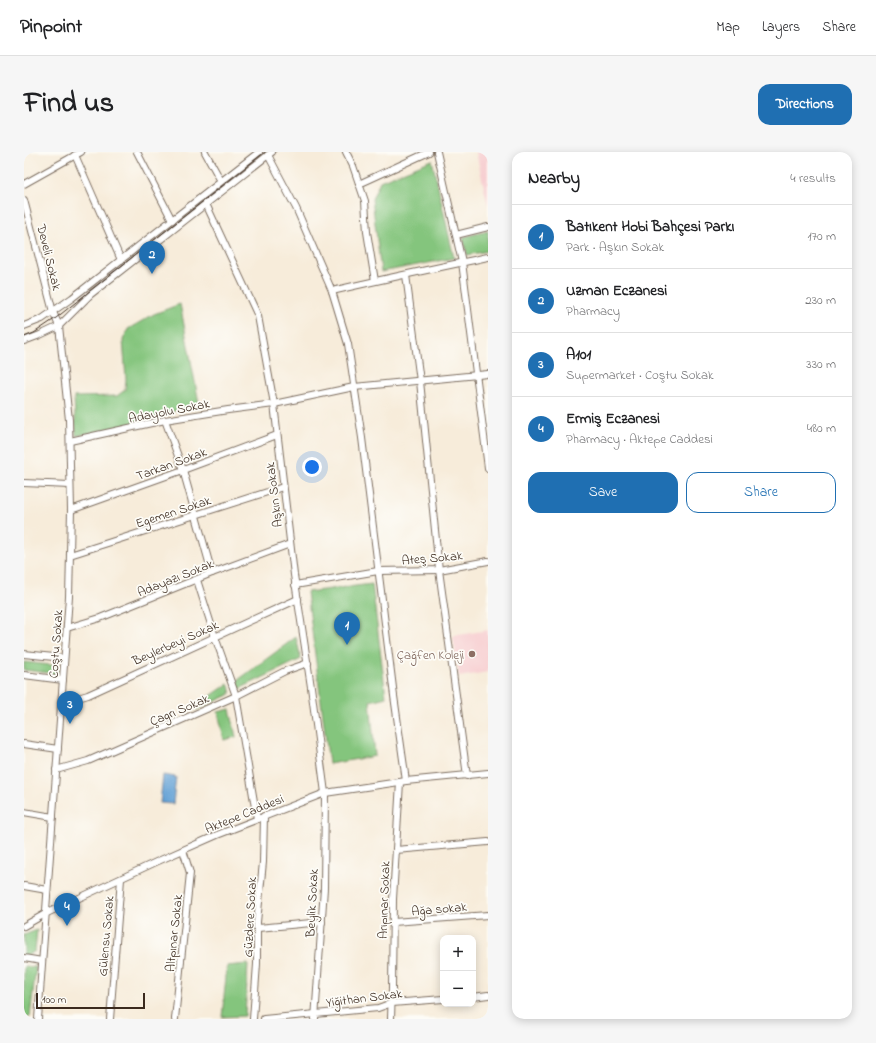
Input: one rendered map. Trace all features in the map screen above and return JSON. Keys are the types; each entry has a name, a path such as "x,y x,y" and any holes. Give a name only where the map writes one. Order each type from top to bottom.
{"street":[{"path":"137,152 172,220"},
{"path":"205,152 221,181"},
{"path":"24,326 42,319 53,312 259,152"},
{"path":"346,152 353,166 365,201 367,232 374,281"},
{"path":"359,184 430,152"},
{"path":"437,152 462,262 488,468"},
{"path":"24,184 78,153 121,260"},
{"path":"24,341 59,326 92,294 270,153"},
{"name":"Arıpınar Sokak","path":"270,153 332,291 348,344 362,438 403,782 396,850 391,1019"},
{"name":"Develi Sokak","path":"24,200 53,312 56,318"},
{"name":"Aşkın Sokak","path":"206,204 258,316 274,404 295,585 308,662 325,793"},
{"path":"456,235 488,227"},
{"path":"332,291 488,257"},
{"path":"406,275 420,381 432,493 438,570 467,776"},
{"name":"Coştu Sokak","path":"38,1019 64,658 70,597 70,420 59,326 56,318"},
{"path":"354,387 488,374"},
{"name":"Adayolu Sokak","path":"70,441 166,420 274,404 354,387"},
{"path":"166,420 183,470 212,573"},
{"name":"Tarkan Sokak","path":"71,510 277,435"},
{"path":"24,483 70,485"},
{"name":"Egemen Sokak","path":"70,555 283,487"},
{"name":"Adayazı Sokak","path":"67,628 100,618 212,573 290,544"},
{"name":"Ateş Sokak","path":"295,585 378,571 438,570 488,562"},
{"path":"197,580 236,696 257,819"},
{"name":"Beylerbeyi Sokak","path":"61,703 88,694 298,599"},
{"path":"24,654 64,658"},
{"name":"Çagrı Sokak","path":"56,770 88,760 236,696 285,671 308,662"},
{"path":"24,675 63,680"},
{"path":"24,744 58,748"},
{"name":"Aktepe Caddesi","path":"24,926 45,914 183,850 264,816 325,793 403,782 488,773"},
{"name":"Beylik Sokak","path":"315,1017 324,888 325,793"},
{"path":"24,812 52,817"},
{"name":"Güzdere Sokak","path":"253,1019 263,862 264,816"},
{"path":"396,850 488,842"},
{"name":"Altpınar Sokak","path":"175,1019 190,873 183,850"},
{"name":"Gülensu Sokak","path":"110,1019 121,879"},
{"path":"24,886 47,890"},
{"name":"Ağa sokak","path":"393,922 488,915"},
{"path":"258,928 322,922"},
{"path":"24,958 42,961"},
{"path":"476,997 488,995"},
{"name":"Yiğithan Sokak","path":"264,1019 315,1017 378,1008 392,1003 440,999"}],"shaded area":[{"path":"476,152 488,152 488,206"},
{"name":"Çağfen Koleji","path":"488,630 488,672 459,677 453,636"}],"green space":[{"path":"432,160 454,258 381,272 372,199 380,181"},
{"path":"488,231 488,251 467,255 463,237"},
{"path":"180,304 199,403 140,422 76,436 74,397 117,396 125,390 126,379 123,340 128,329 154,314"},
{"path":"372,584 386,697 370,701 375,756 329,764 307,592"},
{"path":"296,637 301,659 239,689 238,680"},
{"path":"24,662 59,666 58,674 24,670"},
{"path":"228,684 231,691 229,695 196,710 195,708 199,704"},
{"path":"230,709 236,737 224,740 218,712"},
{"path":"37,930 35,951 27,956 24,956 24,935"},
{"path":"248,964 245,1016 222,1017 227,966"},
{"path":"24,966 36,967 30,1017 24,1016"}],"water":[{"path":"163,775 176,777 173,804 160,803"}],"tram line":[{"path":"24,337 34,333 56,318 265,152"}],"place":[{"name":"Uzman Eczanesi","path":"152,274"},
{"name":"Batıkent Hobi Bahçesi Parkı","path":"347,645"},
{"name":"Çağfen Koleji","path":"472,654"},
{"name":"A101","path":"70,724"},
{"name":"Ermiş Eczanesi","path":"67,926"}]}
